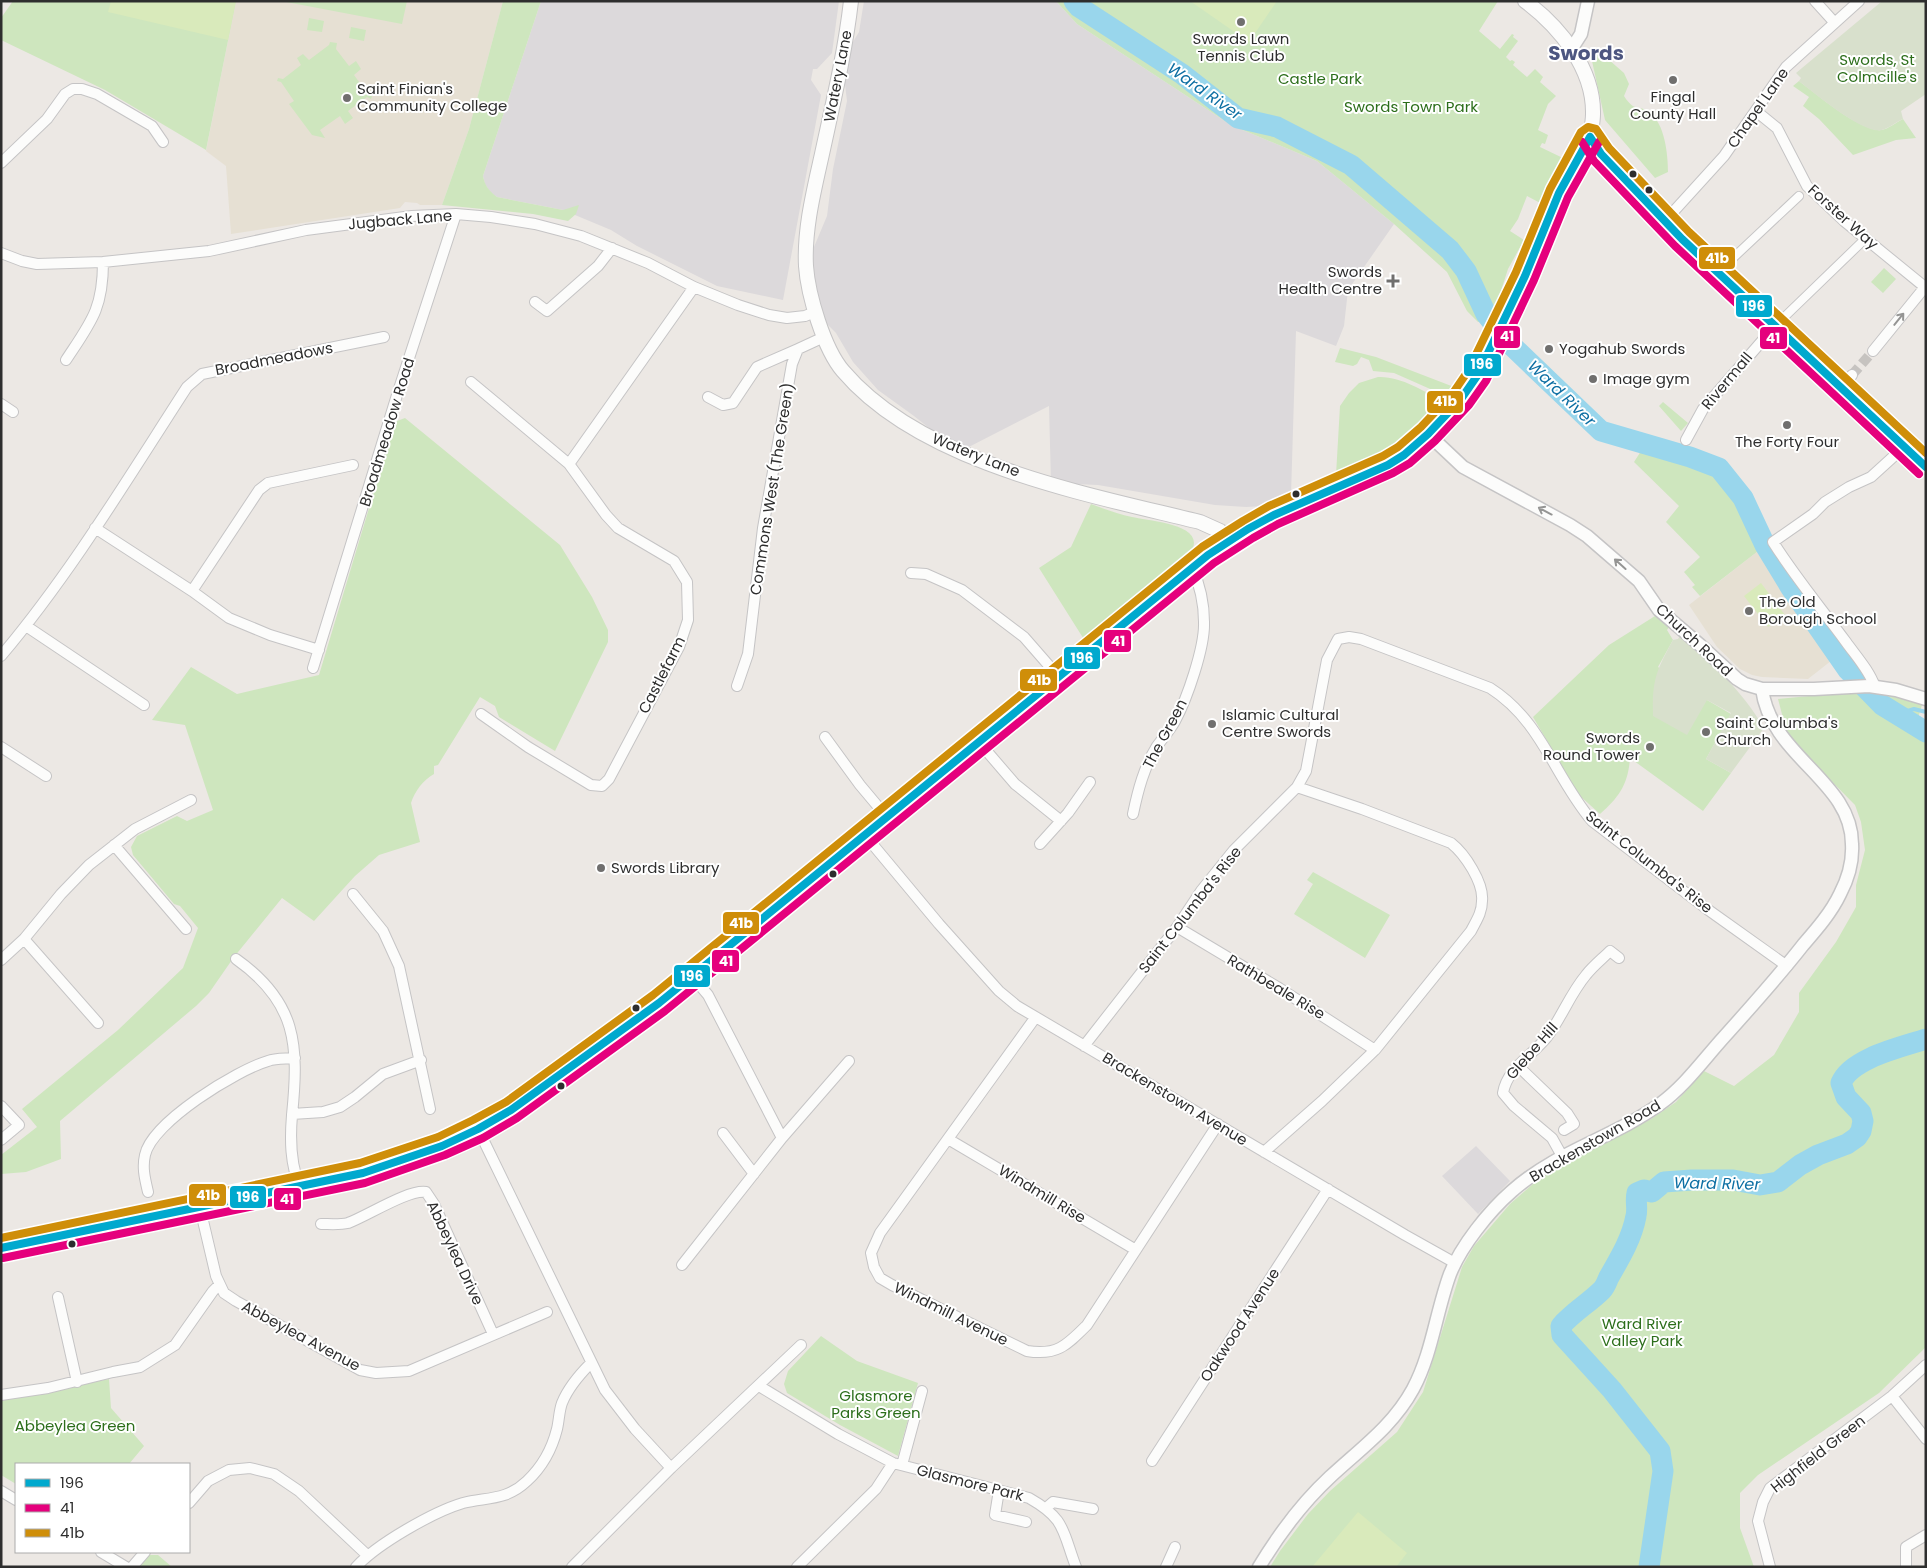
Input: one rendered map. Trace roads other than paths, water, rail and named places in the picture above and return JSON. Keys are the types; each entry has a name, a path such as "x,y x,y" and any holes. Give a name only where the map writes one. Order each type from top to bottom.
{"main road":[{"name":"Watery Lane","path":"851,1 842,60 809,216 806,266 815,312 824,337 842,370 868,398 908,426 959,452 1016,473 1200,522 1220,531 1232,540"},
{"path":"1525,1 1555,27 1572,48 1586,77 1592,96 1594,116 1590,138 1601,154 1664,222 1926,467"},
{"path":"1,1248 363,1173 442,1146 478,1129 510,1110 596,1050 691,975 1192,567 1232,540"}],"street":[{"path":"1572,48 1580,34 1588,1"},
{"path":"1815,1 1834,22"},
{"name":"Chapel Lane","path":"1664,222 1724,156 1786,67 1859,1"},
{"path":"1,163 47,119 65,94 73,89 82,89 97,94 152,126 162,142"},
{"name":"Forster Way","path":"1756,111 1777,128 1807,186 1831,210 1925,288"},
{"path":"1232,540 1274,515 1388,466 1428,434 1461,399 1477,376 1494,342 1559,193 1590,138"},
{"path":"1717,273 1799,196"},
{"name":"Jugback Lane","path":"1,253 22,261 37,264 103,262 209,251 304,230 412,216 456,214 535,224 581,236 648,263 738,305 770,315 787,318 815,312"},
{"name":"Broadmeadow Road","path":"313,668 397,395 456,214"},
{"path":"1775,326 1865,238"},
{"path":"535,302 547,311 598,266 612,248"},
{"path":"66,360 98,308 103,285 103,262"},
{"path":"569,464 694,286"},
{"path":"1873,351 1925,288"},
{"name":"Rivermall","path":"1686,440 1703,409 1775,326"},
{"name":"Broadmeadows","path":"1,656 26,626 95,528 187,387 202,374 384,337"},
{"path":"708,397 723,405 733,403 757,367 824,337"},
{"name":"Commons West (The Green)","path":"736,686 748,654 763,528 792,364 798,349"},
{"path":"1840,388 1852,375"},
{"name":"Castlefarm","path":"471,382 569,464 606,515 618,528 674,561 687,582 688,620 679,647 609,779 602,786 591,785 559,766 481,714"},
{"path":"1,404 13,412"},
{"name":"Church Road","path":"1428,434 1462,467 1587,536 1639,582 1659,610 1700,644 1737,680 1762,689 1872,686 1896,690 1926,699"},
{"path":"1872,686 1872,678 1861,662 1806,590 1773,542 1813,514 1825,502 1849,487 1871,477 1904,447"},
{"path":"192,591 259,490 268,483 353,465"},
{"path":"95,528 192,591 228,618 270,635 319,650"},
{"name":"The Green","path":"1133,814 1138,789 1146,769 1156,748 1175,721 1190,686 1198,658 1205,625 1200,584 1192,567"},
{"path":"911,573 926,574 962,590 1024,637 1058,676"},
{"path":"26,626 144,705"},
{"name":"Saint Columba's Rise","path":"1084,1046 1177,927 1201,890 1234,850 1298,787 1306,771 1327,660 1338,639 1349,637 1361,639 1490,688 1506,698 1532,726 1577,803 1592,821 1787,966"},
{"name":"Brackenstown Road","path":"1259,1567 1277,1538 1301,1507 1330,1477 1389,1424 1406,1402 1415,1386 1423,1364 1448,1280 1455,1263 1485,1221 1509,1194 1537,1172 1562,1156 1629,1123 1664,1102 1787,966 1832,908 1841,893 1851,863 1852,844 1850,825 1844,809 1781,736 1766,708 1762,689"},
{"path":"825,738 886,816"},
{"path":"978,741 1015,784 1061,821"},
{"path":"1,747 46,776"},
{"path":"1040,844 1061,821 1090,782"},
{"path":"1264,1152 1375,1050 1471,931 1480,916 1483,899 1479,883 1461,851 1451,843 1298,787"},
{"path":"1,960 24,939 60,894 89,865 135,829 191,800"},
{"name":"Brackenstown Avenue","path":"864,834 940,924 1000,991 1017,1006 1034,1018 1455,1263"},
{"path":"114,845 186,929"},
{"path":"352,894 383,931 399,966 421,1060 430,1109"},
{"name":"Rathbeale Rise","path":"1177,927 1279,988 1375,1050"},
{"path":"24,939 98,1023"},
{"name":"Glebe Hill","path":"1562,1156 1552,1138 1514,1106 1503,1093 1505,1083 1513,1070 1545,1039 1560,1019 1586,975 1610,951 1620,958"},
{"path":"236,959 261,978 274,993 283,1008 292,1030 295,1058 290,1145 300,1187"},
{"path":"691,975 708,995 782,1138"},
{"name":"Windmill Avenue","path":"1034,1018 880,1233 871,1253 874,1267 880,1278 892,1285 1027,1351 1042,1354 1056,1350 1071,1342 1087,1325 1218,1124"},
{"path":"148,1192 143,1171 145,1153 154,1138 182,1110 218,1086 268,1060 295,1058"},
{"path":"292,1114 323,1112 340,1107 355,1098 383,1074 421,1060"},
{"path":"682,1265 782,1138 848,1061"},
{"path":"1518,1066 1568,1114 1574,1124 1564,1130"},
{"path":"1,1106 19,1125 1,1140"},
{"path":"478,1129 526,1224 590,1363 605,1390 634,1429 671,1468"},
{"path":"723,1133 754,1174"},
{"name":"Windmill Rise","path":"948,1139 1136,1250"},
{"name":"Oakwood Avenue","path":"1152,1461 1328,1189"},
{"name":"Abbeylea Drive","path":"321,1224 347,1224 404,1197 421,1191 426,1192 434,1204 493,1334"},
{"path":"1,1395 77,1382 140,1367 175,1345 219,1285 200,1208"},
{"name":"Abbeylea Avenue","path":"219,1285 224,1293 236,1301 360,1370 376,1373 409,1371 547,1312"},
{"path":"58,1297 77,1382"},
{"path":"572,1567 671,1468 801,1345"},
{"path":"356,1567 367,1555 435,1513 464,1503 499,1498 526,1482 547,1456 557,1430 561,1404 577,1377 590,1363"},
{"name":"Highfield Green","path":"1770,1567 1758,1521 1763,1502 1770,1488 1892,1396 1926,1365"},
{"name":"Glasmore Park","path":"759,1386 838,1434 898,1464 1029,1498 1046,1508"},
{"name":"Glasmore Park","path":"796,1567 876,1489 898,1464 922,1390"},
{"path":"1892,1396 1926,1439"},
{"path":"190,1501 208,1481 228,1470 250,1468 274,1474 299,1491 367,1555"},
{"path":"999,1490 995,1515 1026,1522"},
{"path":"1,1491 15,1499"},
{"path":"1076,1567 1062,1525 1046,1508 1054,1502 1093,1509"},
{"path":"1906,1567 1906,1546 1926,1536"},
{"path":"1166,1567 1175,1548"},
{"path":"103,1553 126,1567"},
{"path":"132,1567 144,1553"}],"waterway":[{"name":"Ward River","path":"1074,1 1079,7 1182,74 1238,118 1277,127 1351,165 1450,250 1466,271 1486,314 1509,343 1601,431 1690,457 1719,468 1743,498 1765,545 1791,588 1848,670 1882,705 1926,732"},
{"path":"1898,714 1914,709 1926,712"},
{"name":"Ward River","path":"1649,1567 1663,1471 1660,1451 1612,1390 1562,1335 1561,1326 1604,1287 1632,1232 1637,1213 1637,1193 1644,1190 1652,1192 1664,1182 1733,1180 1760,1185 1778,1182 1800,1165 1818,1155 1847,1144 1857,1137 1861,1131 1863,1121 1861,1113 1846,1097 1841,1083 1847,1074 1866,1060 1926,1039"}],"tunnel":[{"path":"1852,375 1873,351"}],"place":[{"name":"Swords Lawn Tennis Club","path":"1241,22"},
{"name":"Fingal County Hall","path":"1673,80"},
{"name":"Saint Finian's Community College","path":"347,98"},
{"name":"Swords Health Centre","path":"1393,281"},
{"name":"Yogahub Swords","path":"1549,349"},
{"name":"Image gym","path":"1593,379"},
{"name":"The Forty Four","path":"1787,425"},
{"name":"The Old Borough School","path":"1749,611"},
{"name":"Islamic Cultural Centre Swords","path":"1212,724"},
{"name":"Saint Columba's Church","path":"1706,732"},
{"name":"Swords Round Tower","path":"1650,747"},
{"name":"Swords Library","path":"601,868"}],"district":[{"name":"Swords","path":"1586,53"}],"park label":[{"name":"Swords, St Colmcille's","path":"1877,68"},
{"name":"Castle Park","path":"1320,79"},
{"name":"Swords Town Park","path":"1411,107"},
{"name":"Ward River Valley Park","path":"1642,1332"},
{"name":"Glasmore Parks Green","path":"876,1404"},
{"name":"Abbeylea Green","path":"75,1426"}]}
